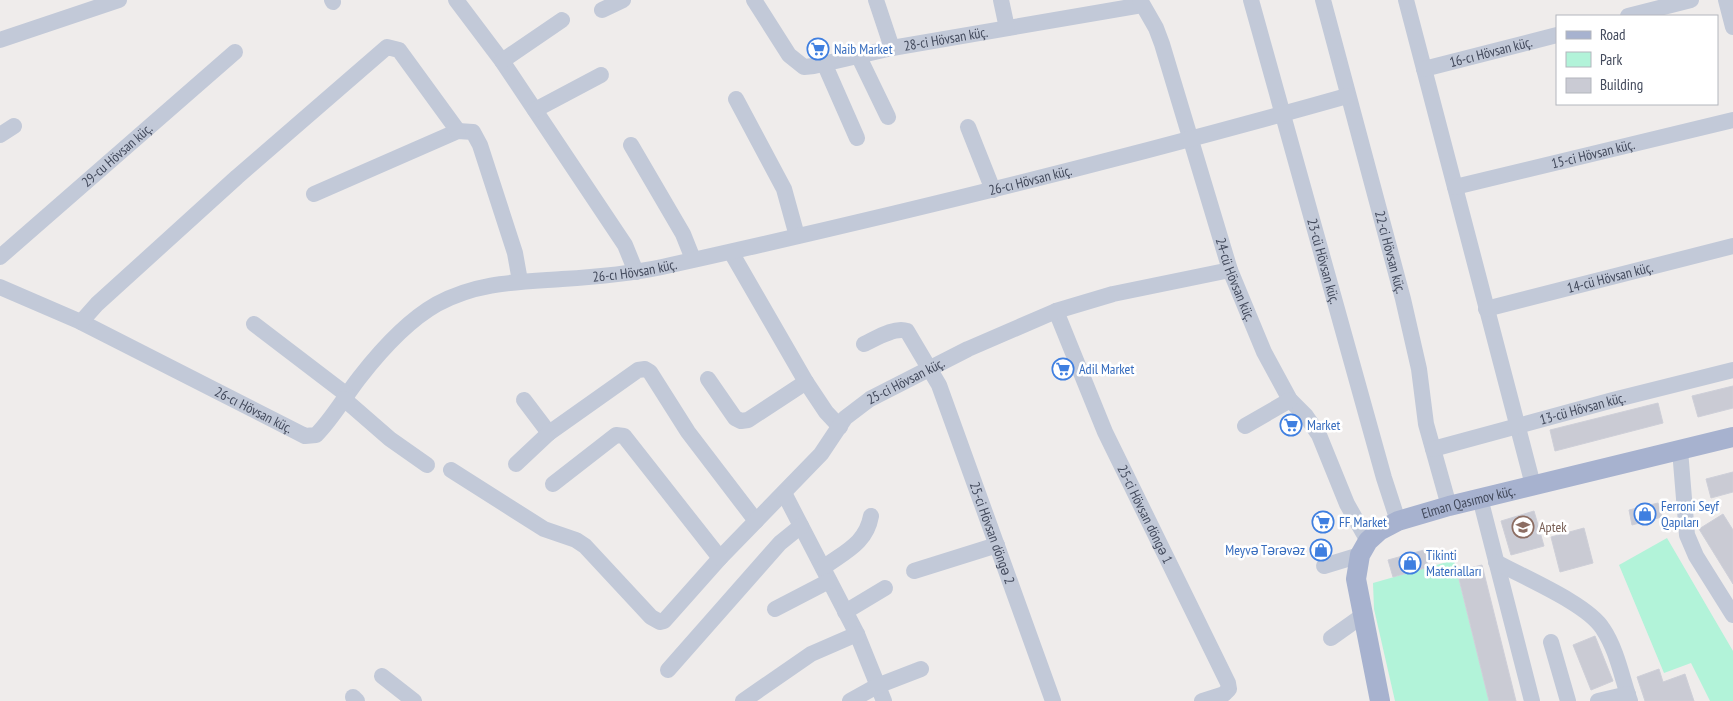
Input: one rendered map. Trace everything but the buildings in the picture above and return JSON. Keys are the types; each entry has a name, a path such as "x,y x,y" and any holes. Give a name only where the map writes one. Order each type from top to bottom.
{"main road":[{"name":"Elman Qasımov küç.","path":"1364,548 1380,531 1398,521 1480,498 1733,437"},
{"path":"1364,548 1356,579 1380,701"}],"street":[{"path":"0,40 119,0"},
{"path":"456,0 502,61 625,244 636,272"},
{"path":"602,10 623,0"},
{"name":"28-ci Hövsan küç.","path":"754,0 789,55 796,62 804,66 892,48 1141,3"},
{"path":"876,0 892,48"},
{"path":"1001,0 1007,28"},
{"name":"23-cü Hövsan küç.","path":"1251,0 1384,478 1398,521"},
{"name":"22-ci Hövsan küç.","path":"1323,0 1347,96 1403,299 1419,368 1432,449 1449,506"},
{"path":"1406,0 1533,486"},
{"path":"1632,15 1691,0"},
{"path":"1726,0 1733,27"},
{"name":"24-cü Hövsan küç.","path":"1141,3 1156,28 1192,139 1230,270 1264,352 1290,400 1306,416 1319,435 1364,548"},
{"path":"502,61 562,20"},
{"name":"16-cı Hövsan küç.","path":"1424,69 1556,35"},
{"path":"81,322 97,304 230,183 387,47 399,50 458,131"},
{"name":"29-cu Hövsan küç.","path":"0,257 235,52"},
{"path":"858,55 888,117"},
{"path":"824,63 857,138"},
{"path":"535,110 601,75"},
{"name":"26-cı Hövsan küç.","path":"0,287 81,322 305,436 316,435 360,376 397,336 437,305 458,294 486,286 520,281 636,272 731,252 993,190 1192,139 1347,96"},
{"path":"736,99 784,189 797,236"},
{"name":"15-ci Hövsan küç.","path":"1455,187 1733,120"},
{"path":"0,135 14,126"},
{"path":"968,127 993,190"},
{"path":"314,194 458,131 473,132 480,145 515,253 520,281"},
{"path":"630,145 683,234 693,259"},
{"name":"14-cü Hövsan küç.","path":"1486,309 1733,246"},
{"path":"731,252 806,382 826,412 840,427"},
{"name":"25-ci Hövsan küç.","path":"451,470 544,529 576,540 585,546 650,617 660,622 664,621 720,558 821,454 854,409 870,398 1025,323 1056,311 1113,294 1230,270"},
{"name":"25-ci Hövsan döngə 1","path":"1056,311 1105,432 1228,683 1229,689 1224,694 1202,701"},
{"path":"254,324 346,397 395,443 428,465"},
{"name":"25-ci Hövsan döngə 2","path":"864,344 902,329 907,331 939,385 1053,701"},
{"path":"516,464 549,433 638,370 645,369 650,372 688,432 756,521"},
{"name":"13-cü Hövsan küç.","path":"1432,449 1733,370"},
{"path":"708,379 735,418 742,421 748,420 806,382"},
{"path":"524,400 549,433"},
{"path":"1245,426 1290,400"},
{"path":"553,484 616,435 624,436 720,558"},
{"path":"1680,450 1687,535 1696,556 1733,615"},
{"path":"784,493 856,634 880,694"},
{"path":"1480,498 1532,701"},
{"path":"776,609 826,574 863,539 869,530 871,516"},
{"path":"668,670 780,543 801,526"},
{"path":"914,571 997,545"},
{"path":"1324,566 1364,548"},
{"path":"1496,562 1580,607 1602,626 1609,638 1629,697 1598,701"},
{"path":"845,612 885,588"},
{"path":"1331,638 1362,616"},
{"path":"743,701 811,654 856,634"},
{"path":"1551,642 1568,701"},
{"path":"850,701 880,694 921,669"},
{"path":"382,676 414,701"}],"green space":[{"path":"1667,538 1733,651 1733,701 1710,701 1691,663 1664,673 1619,565"},
{"path":"1454,560 1489,701 1395,701 1374,609 1373,583"}],"place":[{"name":"Naib Market","path":"818,49"},
{"name":"Adil Market","path":"1063,369"},
{"name":"Market","path":"1291,425"},
{"name":"Ferroni Seyf Qapıları","path":"1645,514"},
{"name":"FF Market","path":"1323,522"},
{"name":"Aptek","path":"1523,527"},
{"name":"Meyvə Tərəvəz","path":"1321,550"},
{"name":"Tikinti Materialları","path":"1410,563"}]}
